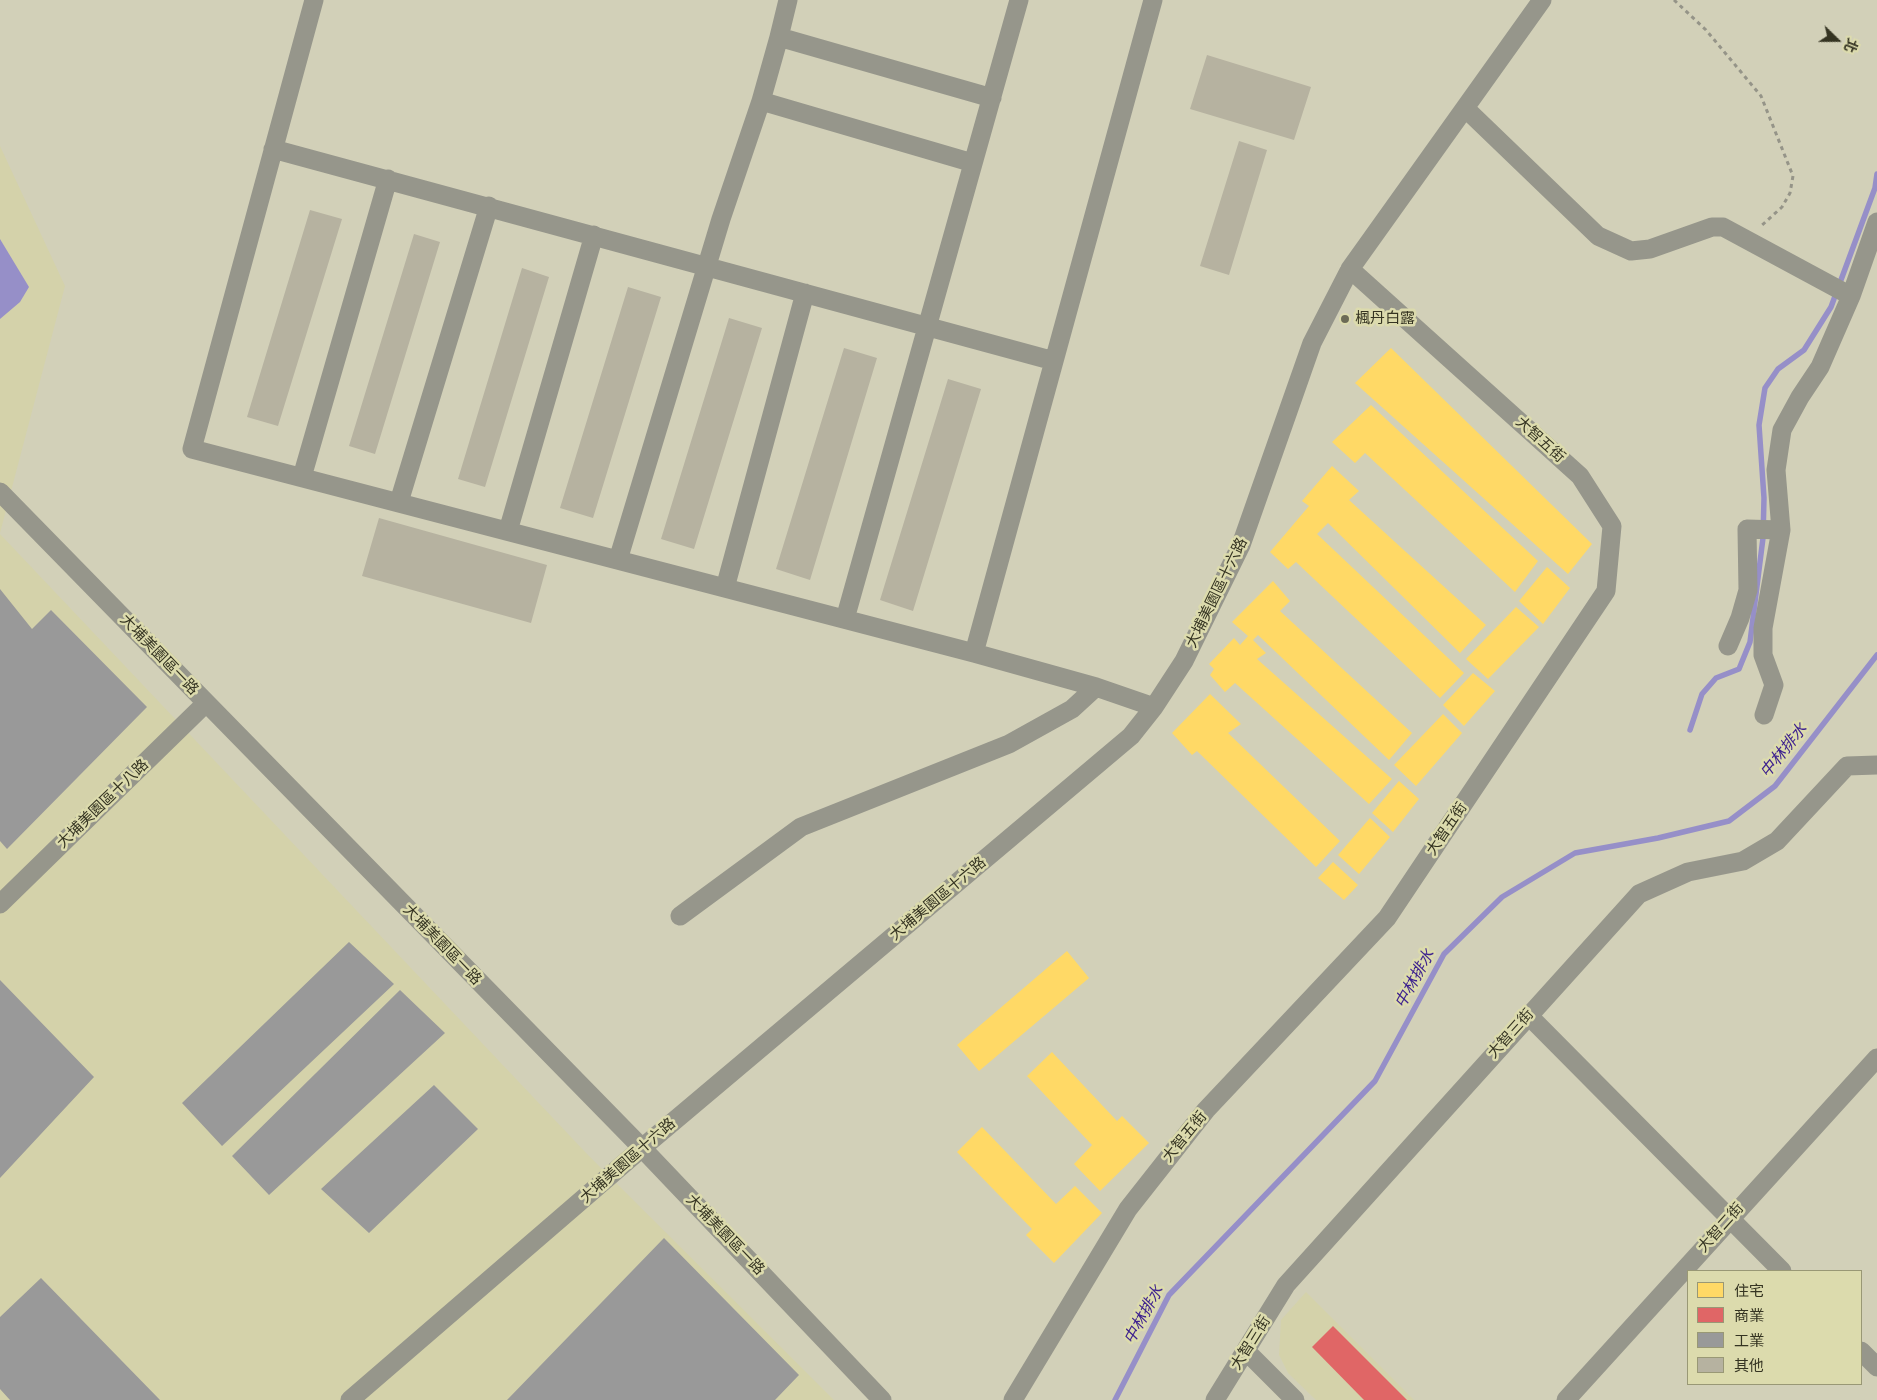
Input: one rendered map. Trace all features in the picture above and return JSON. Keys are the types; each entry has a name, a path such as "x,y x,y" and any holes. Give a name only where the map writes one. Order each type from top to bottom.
{"street":[{"path":"314,0 192,449 974,653 1096,687 1154,708"},
{"path":"618,560 721,219 761,101 788,0"},
{"path":"845,619 1019,0"},
{"path":"974,653 1153,0"},
{"name":"大埔美園區十六路","path":"350,1400 642,1148 1131,736 1154,708 1184,661 1241,545 1312,343 1350,269 1542,0"},
{"path":"779,37 992,98"},
{"path":"761,101 973,163"},
{"path":"1465,108 1598,236 1631,251 1650,249 1712,227 1722,227 1851,296"},
{"path":"273,149 489,206 1054,361"},
{"path":"302,477 388,179"},
{"path":"399,502 489,206"},
{"path":"1764,715 1774,685 1763,656 1763,628 1781,530 1776,470 1782,430 1800,397 1820,367 1851,296 1877,222"},
{"path":"508,531 594,235"},
{"name":"大智五街","path":"1013,1400 1128,1209 1206,1110 1387,918 1606,591 1612,526 1580,476 1350,269"},
{"path":"725,588 805,293"},
{"name":"大埔美園區一路","path":"0,492 642,1148 882,1400"},
{"path":"1728,646 1740,618 1748,590 1747,530 1781,530"},
{"path":"680,916 801,827 1009,744 1072,709 1096,687"},
{"name":"大埔美園區十八路","path":"0,904 206,703"},
{"name":"大智三街","path":"1216,1400 1286,1285 1639,894 1688,872 1742,861 1777,841 1847,766 1877,765"},
{"path":"1528,1015 1781,1270"},
{"name":"大智二街","path":"1566,1400 1729,1218 1877,1058"},
{"path":"1246,1351 1295,1400"},
{"path":"1862,1351 1877,1367"}],"path":[{"path":"1674,0 1706,30 1761,96 1793,176 1790,194 1782,207 1763,222 1750,242"}],"shaded area":[{"path":"0,146 65,286 0,533"},
{"path":"0,239 29,287 20,302 0,319"},
{"path":"0,534 588,1155 834,1400 0,1400"},
{"path":"1306,1292 1414,1400 1316,1400 1288,1373 1279,1355 1281,1320"}],"building: 住宅":[{"path":"1391,348 1592,544 1568,574 1355,383"},
{"path":"1371,405 1538,561 1515,592 1365,453 1355,463 1332,442"},
{"path":"1332,466 1359,491 1349,500 1486,625 1460,653 1328,523 1317,534 1464,673 1440,698 1296,562 1288,569 1270,552 1309,506 1302,501"},
{"path":"1547,567 1570,588 1543,624 1519,601"},
{"path":"1273,581 1290,601 1280,611 1412,733 1389,760 1258,635 1253,640 1266,653 1257,659 1392,779 1369,804 1235,683 1225,692 1210,675 1214,669 1209,664 1234,638 1240,645 1248,636 1232,622"},
{"path":"1516,607 1539,627 1488,679 1466,659"},
{"path":"1473,673 1495,691 1464,726 1443,705"},
{"path":"1210,694 1241,724 1228,733 1340,841 1316,867 1197,751 1192,755 1172,733"},
{"path":"1443,714 1462,733 1416,786 1394,765"},
{"path":"1399,781 1419,799 1393,832 1372,813"},
{"path":"1370,818 1390,837 1359,874 1338,855"},
{"path":"1333,862 1358,885 1344,900 1318,878"},
{"path":"1067,951 1089,978 979,1071 957,1045"},
{"path":"1052,1052 1117,1121 1122,1116 1149,1143 1100,1191 1074,1164 1092,1145 1027,1076"},
{"path":"982,1127 1056,1204 1075,1186 1102,1213 1054,1263 1026,1235 1032,1229 957,1152"}],"building: 商業":[{"path":"1333,1326 1407,1400 1364,1400 1312,1347"}],"building: 工業":[{"path":"0,589 32,629 51,610 147,707 7,849 0,841"},
{"path":"349,942 394,984 222,1146 182,1103"},
{"path":"0,980 94,1077 0,1178"},
{"path":"400,990 445,1033 269,1195 232,1156"},
{"path":"434,1085 478,1129 369,1233 321,1189"},
{"path":"664,1238 799,1375 775,1400 507,1400"},
{"path":"41,1278 160,1400 10,1400 0,1389 0,1317"}],"building: 其他":[{"path":"1207,55 1311,87 1294,140 1190,109"},
{"path":"1239,141 1267,150 1229,275 1200,266"},
{"path":"310,210 342,219 278,426 247,417"},
{"path":"414,234 440,242 375,454 349,446"},
{"path":"522,268 549,277 485,487 458,479"},
{"path":"628,287 661,297 593,518 560,508"},
{"path":"729,318 762,328 694,549 661,539"},
{"path":"844,348 877,358 810,580 776,569"},
{"path":"948,379 981,389 913,611 880,600"},
{"path":"379,518 547,565 531,623 362,576"}],"waterway":[{"path":"1690,730 1702,694 1716,678 1739,669 1750,642 1763,538 1764,498 1759,425 1765,388 1778,369 1804,350 1831,307 1875,188 1877,174"},
{"name":"中林排水","path":"1115,1400 1169,1295 1375,1081 1444,954 1502,897 1575,853 1658,838 1729,821 1775,786 1877,655"}],"place":[{"name":"楓丹白露","path":"1345,319"}]}
